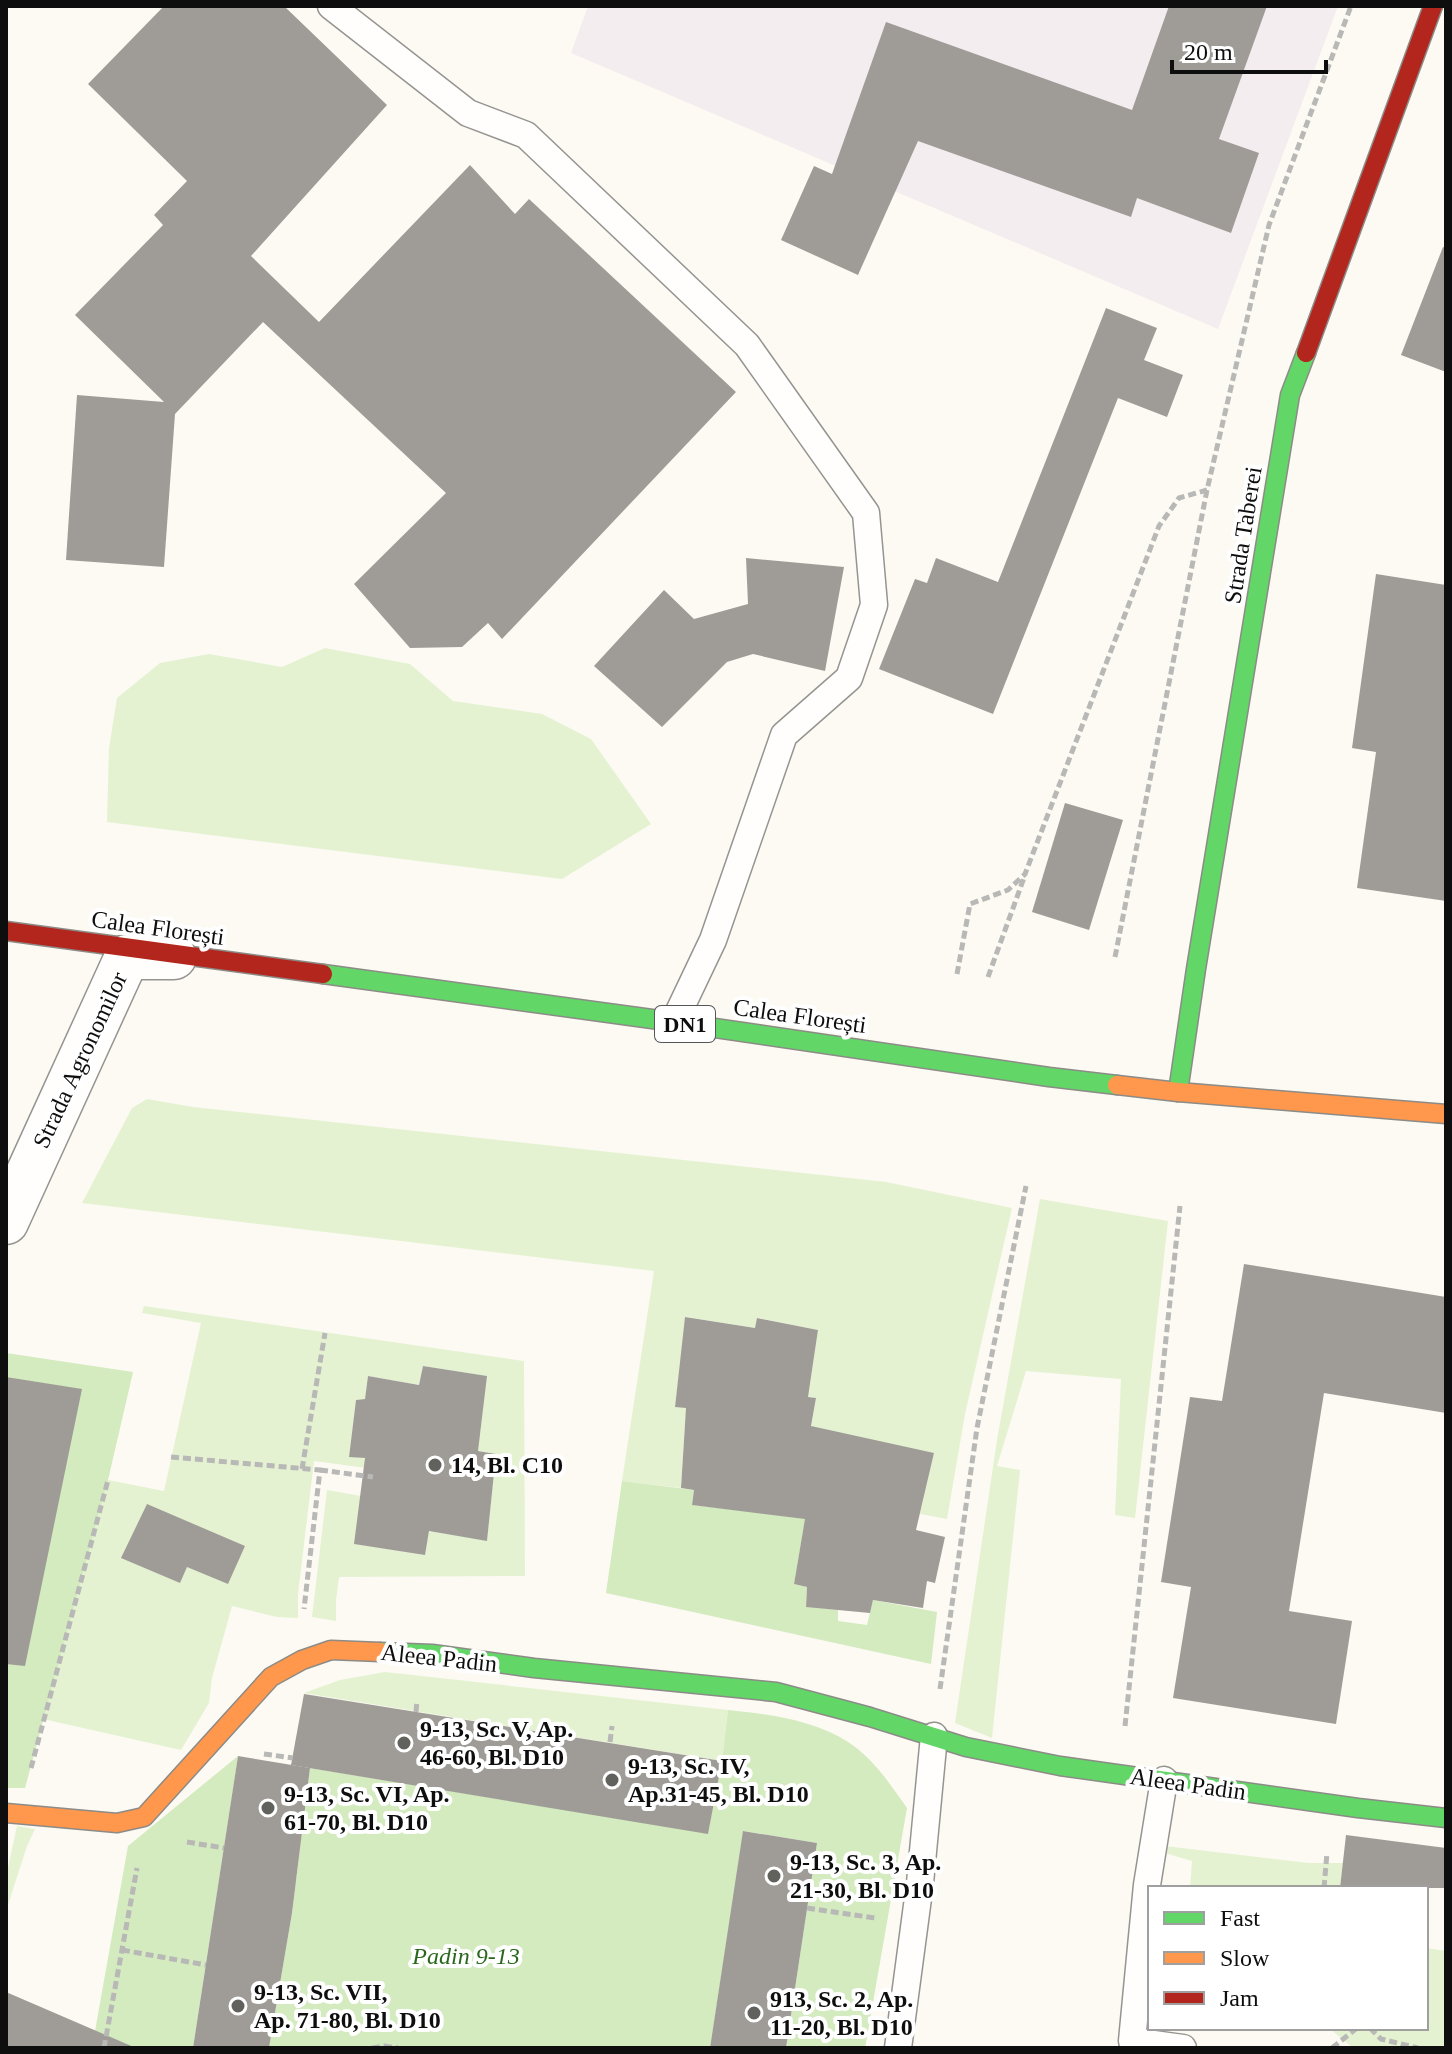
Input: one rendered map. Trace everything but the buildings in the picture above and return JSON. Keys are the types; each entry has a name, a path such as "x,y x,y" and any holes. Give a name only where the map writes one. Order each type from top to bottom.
{"street":[{"name":"Strada Taberei","path":"1178,1092 1290,395 1433,6"},
{"name":"Calea Florești","path":"6,931 674,1022 1049,1077 1178,1092 1446,1114"},
{"name":"Strada Agronomilor","path":"6,1222 127,957 193,957"},
{"name":"Aleea Padin","path":"144,1817 271,1677 302,1660 331,1650 432,1654 534,1668 776,1692 966,1747 1060,1766 1446,1818"},
{"path":"6,1813 117,1823 144,1817"}],"lane":[{"path":"331,6 468,113 526,135 747,345 866,513 874,605 849,678 784,735 713,940 674,1022"},
{"path":"898,2048 920,1883 934,1736"},
{"path":"1164,1780 1147,1885 1132,2041 1183,2048"}],"path":[{"path":"1115,957 1207,490 1269,225 1351,6"},
{"path":"988,977 1159,526 1179,498 1207,490"},
{"path":"957,974 970,904 1008,890 1025,874"},
{"path":"934,1736 977,1428 1026,1186"},
{"path":"1125,1723 1180,1206"},
{"path":"302,1469 325,1333"},
{"path":"171,1457 373,1477"},
{"path":"303,1618 320,1470"},
{"path":"28,1777 108,1480"},
{"path":"104,2048 144,1817"},
{"path":"1324,1886 1328,1840"},
{"path":"807,1908 887,1919"},
{"path":"122,1950 206,1965"},
{"path":"1332,2048 1354,2030"},
{"path":"1372,2030 1381,2039 1418,2048"},
{"path":"372,2048 398,2048"}],"shaded area":[{"path":"588,6 1338,6 1218,329 571,53"}],"green space":[{"path":"325,648 410,664 453,701 542,714 591,739 651,824 562,879 107,822 109,748 117,698 160,663 209,654 282,667"},
{"path":"147,1099 193,1107 886,1182 1012,1208 965,1414 947,1519 920,1514 934,1453 808,1444 816,1398 792,1395 810,1384 818,1330 758,1318 755,1328 686,1317 675,1406 704,1410 685,1424 681,1488 622,1481 654,1271 82,1203 132,1108"},
{"path":"1040,1199 1168,1221 1135,1518 1115,1515 1121,1379 1026,1371 997,1466 1020,1470 992,1738 955,1723 997,1440"},
{"path":"144,1306 524,1361 525,1576 339,1577 336,1621 312,1617 327,1490 361,1496 355,1544 425,1554 429,1531 487,1540 496,1454 462,1448 480,1435 486,1376 423,1366 419,1385 368,1376 365,1399 356,1400 349,1456 375,1460 366,1468 314,1461 298,1594 298,1618 277,1617 232,1606 212,1678 209,1703 181,1750 43,1719 108,1480 164,1491 201,1323 142,1313"},
{"path":"6,1353 133,1372 108,1480 25,1788 6,1788"},
{"path":"622,1481 694,1490 692,1505 820,1519 803,1532 794,1584 807,1587 806,1606 838,1610 838,1621 867,1625 873,1600 937,1612 931,1664 606,1593"},
{"path":"385,1672 728,1710 722,1761 304,1693 340,1680"},
{"name":"Padin 9-13","path":"728,1710 790,1719 835,1734 857,1748 873,1764 907,1808 865,2048 786,2048 817,1843 744,1831 710,2048 269,2048 292,1913 310,1768 708,1833"},
{"path":"238,1756 193,2048 92,2048 128,1846"},
{"path":"17,1826 35,1829 6,1911 6,1877"},
{"path":"1165,1846 1309,1863 1343,1863 1340,1886 1190,1886 1192,1861 1165,1853"},
{"path":"1428,1948 1446,1951 1446,2048 1353,2048 1331,2030 1428,2030"}],"traffic: fast":[{"path":"1178,1092 1290,395 1306,353"},
{"path":"323,974 1117,1085"},
{"path":"380,1652 432,1654 534,1668 776,1692 966,1747 1060,1766 1446,1818"}],"traffic: slow":[{"path":"1117,1085 1446,1114"},
{"path":"6,1813 117,1823 144,1817 271,1677 302,1660 331,1650 380,1652"}],"traffic: jam":[{"path":"1306,353 1433,6"},
{"path":"6,931 323,974"}],"place":[{"name":"14, Bl. C10","path":"435,1465"},
{"name":"9-13, Sc. V, Ap. 46-60, Bl. D10","path":"404,1743"},
{"name":"9-13, Sc. IV, Ap.31-45, Bl. D10","path":"612,1780"},
{"name":"9-13, Sc. VI, Ap. 61-70, Bl. D10","path":"268,1808"},
{"name":"9-13, Sc. 3, Ap. 21-30, Bl. D10","path":"774,1876"},
{"name":"9-13, Sc. VII, Ap. 71-80, Bl. D10","path":"238,2006"},
{"name":"913, Sc. 2, Ap. 11-20, Bl. D10","path":"754,2013"}]}
